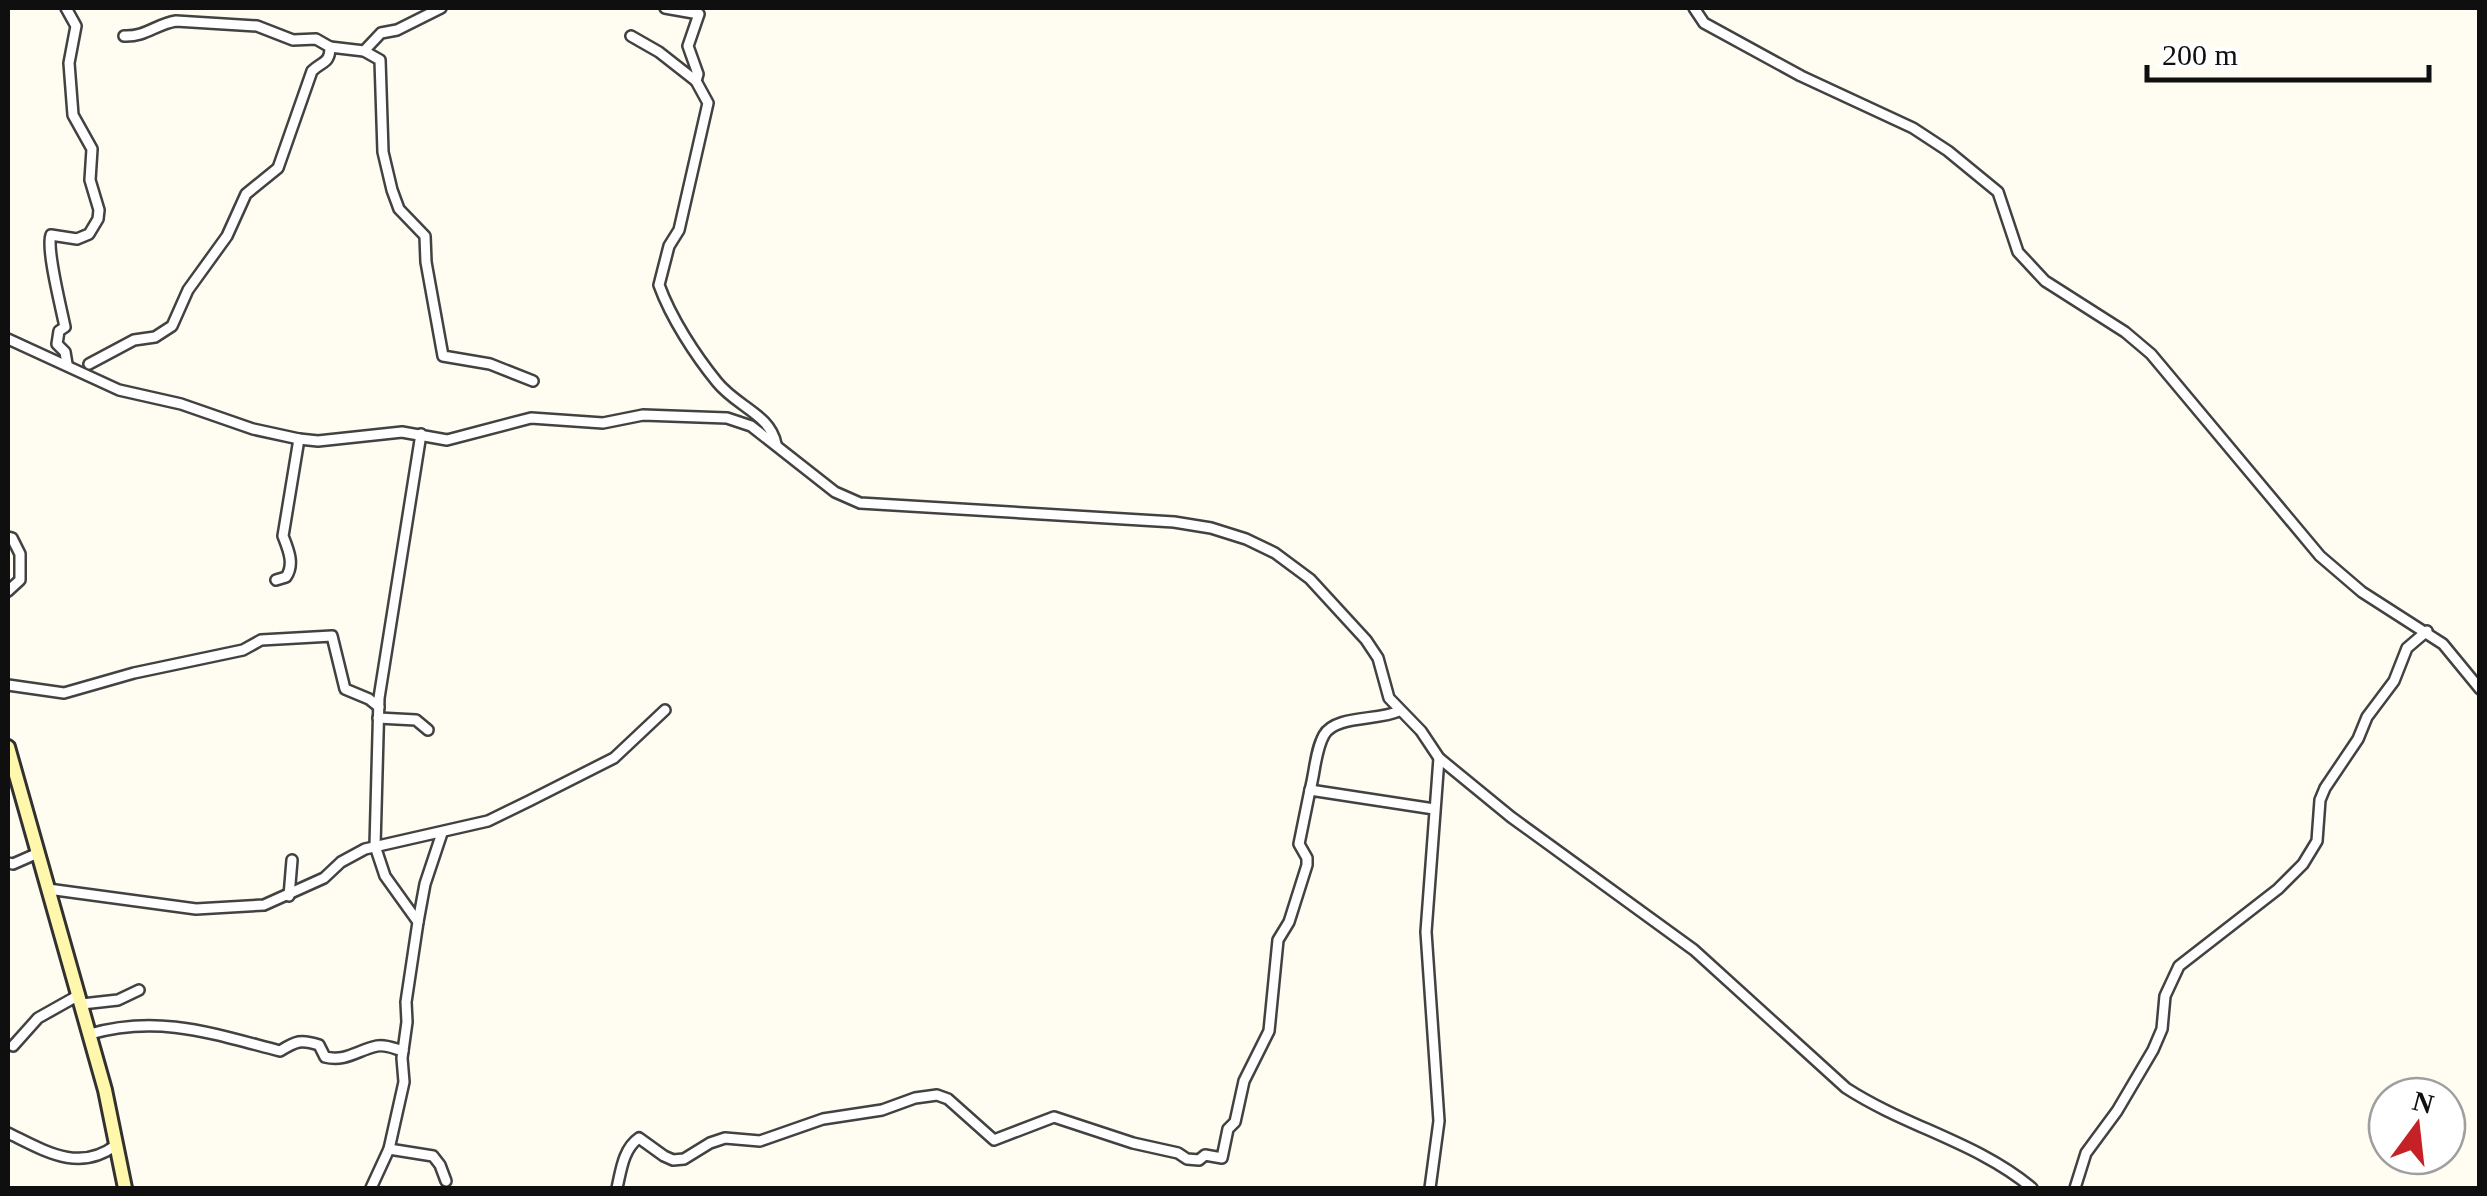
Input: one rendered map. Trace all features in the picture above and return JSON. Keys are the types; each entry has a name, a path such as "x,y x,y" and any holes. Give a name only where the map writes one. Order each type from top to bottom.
{"main road":[{"path":"8,747 90,1034 124,1188"}],"street":[{"path":"66,8 76,26 69,63 73,115 92,149 90,180 99,210 89,234 78,238 52,235 49,240 47,250 65,328 59,331 57,344 65,352 67,364"},
{"path":"364,51 381,32 396,30 441,8"},
{"path":"665,8 700,11 688,46 698,74 696,81"},
{"path":"1694,8 1704,23 1801,76 1913,128 1994,187 2018,252 2045,282 2124,332 2150,354 2320,556 2362,592 2443,644 2480,689"},
{"path":"124,36 144,36 176,21 258,26 293,40 316,40 330,47 364,51 380,60 383,152 398,209 424,236 443,356 490,364 534,380"},
{"path":"632,36 696,81 708,103 678,230 669,246 659,285 717,383 741,407 768,423 776,444"},
{"path":"88,364 134,340 155,338 172,326 188,290 226,236 246,194 278,168 312,71 328,63 330,47"},
{"path":"8,339 119,390 299,439 402,432 446,440 531,418 603,423 643,416 727,418 751,426 835,492 860,503 1174,522 1246,539 1275,553 1310,578 1339,608 1378,658 1389,698 1421,731 1439,758 1511,817 1694,950 1846,1088 1873,1106 1964,1144 2010,1170 2032,1188"},
{"path":"418,922 385,876 375,846 379,713 389,621 421,434"},
{"path":"276,580 290,571 283,536 299,439"},
{"path":"8,537 20,554 20,580 8,592"},
{"path":"2075,1188 2086,1153 2117,1111 2153,1050 2162,1029 2164,996 2179,966 2278,889 2303,864 2316,840 2320,800 2326,788 2358,739 2367,716 2394,681 2407,648 2426,631"},
{"path":"8,685 64,693 134,673 243,650 261,640 332,636 344,690 370,700 379,713 416,720 428,730"},
{"path":"48,889 196,909 264,904 324,878 341,862 375,846 488,821 614,758 665,710"},
{"path":"617,1188 625,1156 639,1138 664,1156 684,1159 725,1138 760,1141 823,1119 882,1110 914,1098 937,1095 948,1099 994,1140 1054,1117 1178,1153 1187,1159 1199,1160 1205,1155 1222,1158 1228,1129 1236,1122 1244,1081 1269,1031 1278,940 1289,922 1307,865 1299,844 1324,734 1334,724 1399,711"},
{"path":"1430,1188 1439,1121 1426,932 1439,758"},
{"path":"1310,790 1434,809"},
{"path":"371,1188 389,1148 404,1082 403,1052 418,922 425,884 442,833"},
{"path":"8,863 38,853"},
{"path":"289,896 292,860"},
{"path":"13,1046 38,1018 80,999 118,1000 139,990"},
{"path":"90,1034 132,1025 176,1025 280,1051 302,1040 320,1046 330,1059 354,1056 381,1045 403,1052"},
{"path":"8,1134 74,1161 100,1157 116,1145"},
{"path":"389,1148 432,1156 446,1181"}]}
